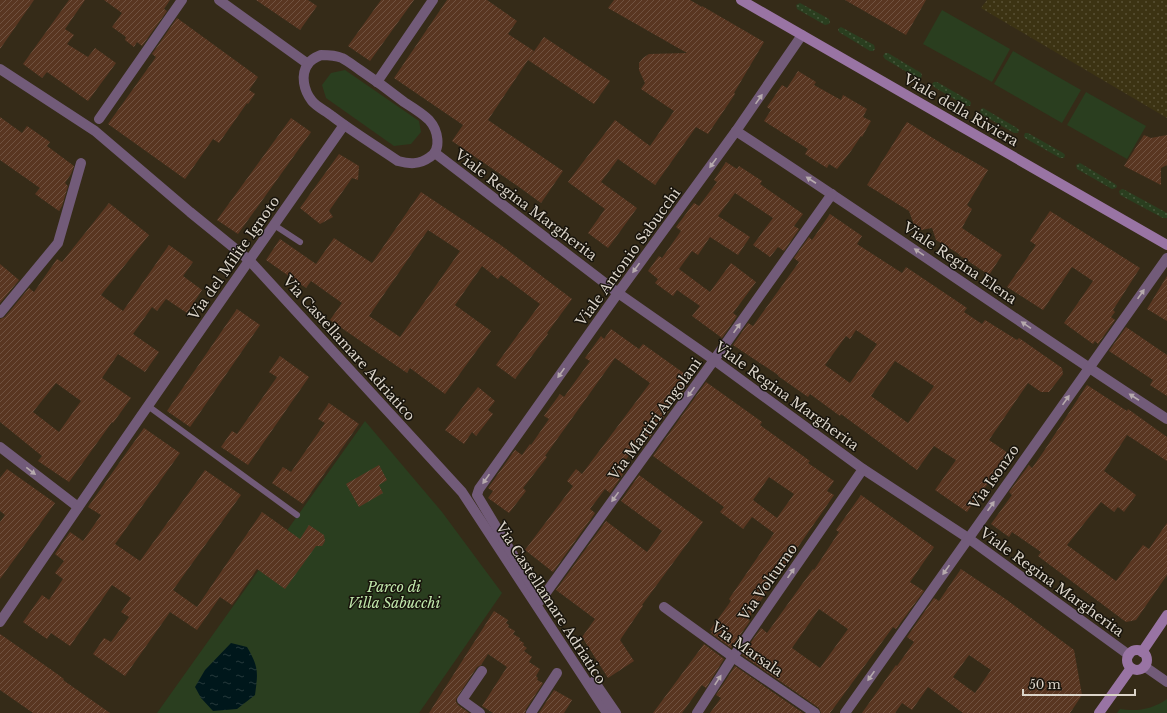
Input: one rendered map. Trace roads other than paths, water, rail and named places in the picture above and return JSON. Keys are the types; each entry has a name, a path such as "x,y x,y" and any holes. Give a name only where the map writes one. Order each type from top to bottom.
{"street":[{"path":"99,119 182,0"},
{"path":"219,0 308,64"},
{"path":"377,82 433,0"},
{"name":"Viale della Riviera","path":"741,0 1167,245"},
{"name":"Viale Antonio Sabucchi","path":"540,601 477,495 479,489 618,293 736,131 802,35"},
{"path":"321,55 332,55 343,58 377,82 429,119 437,135 437,146 434,153 423,162 408,164 398,161 344,125 312,101 305,90 304,76 308,64 313,59 321,55"},
{"name":"Via Castellamare Adriatico","path":"0,69 95,131 249,260 462,492 607,713"},
{"name":"Via del Milite Ignoto","path":"0,622 78,507 344,125"},
{"name":"Viale Regina Elena","path":"736,131 1167,419"},
{"name":"Viale Regina Margherita","path":"434,153 618,293 714,360 863,469 968,538 1128,655"},
{"path":"0,313 58,243 81,163"},
{"name":"Via Martiri Angolani","path":"540,601 832,194"},
{"name":"Via Isonzo","path":"845,713 1167,258"},
{"path":"0,447 78,507"},
{"name":"Via Volturno","path":"697,713 733,657 863,469"},
{"path":"540,601 616,713"},
{"name":"Via Marsala","path":"664,607 733,657 815,713"},
{"path":"1142,652 1167,616"},
{"path":"1133,651 1142,652 1146,657 1146,664 1136,670 1131,668 1127,660 1128,655 1133,651"},
{"path":"1144,666 1167,682"},
{"path":"1099,713 1131,668"},
{"path":"480,713 462,700 482,671"},
{"path":"531,713 557,672"}],"lane":[{"path":"274,225 300,242"},
{"path":"148,406 297,515"}],"water":[{"path":"231,643 247,647 254,660 257,670 255,695 237,709 213,711 201,698 195,687 205,670"}],"park label":[{"name":"Parco di Villa Sabucchi","path":"394,596"}]}
